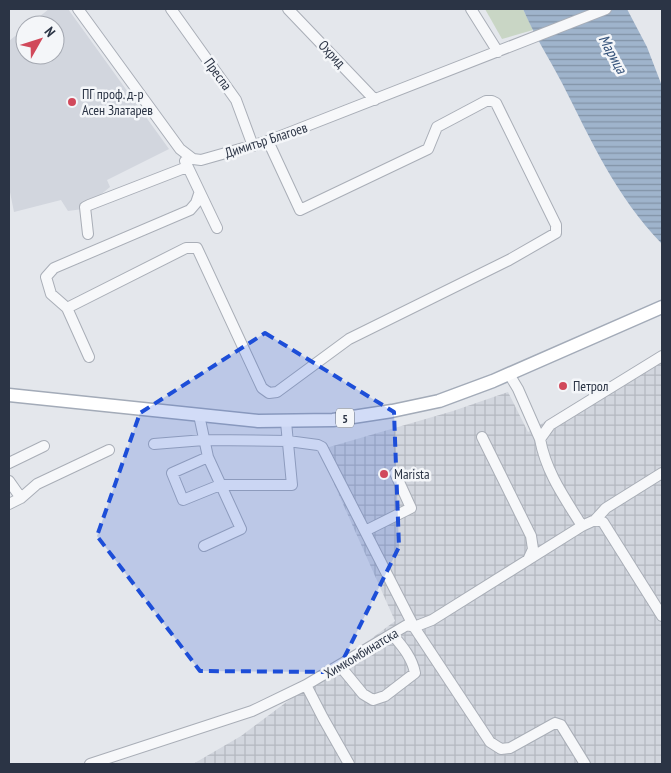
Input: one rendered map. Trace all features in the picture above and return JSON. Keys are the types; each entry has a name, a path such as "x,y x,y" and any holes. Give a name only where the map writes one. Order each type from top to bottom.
{"main road":[{"name":"5","path":"9,395 258,421 333,420 392,411 438,401 509,374 661,309"}],"street":[{"path":"78,9 180,150 216,228"},
{"name":"Преспа","path":"171,9 236,100 253,146"},
{"name":"Охрид","path":"288,9 375,100"},
{"path":"471,9 498,52"},
{"name":"Димитър Благоев","path":"180,150 193,159 201,160 253,146 606,9"},
{"path":"67,308 186,248 197,248 262,388 270,393 277,392 349,339 510,260 556,233 556,225 496,103 492,101 486,101 437,127 428,149 300,210 268,141"},
{"path":"88,234 85,208 89,205 187,167"},
{"path":"89,356 67,308 51,294 46,277 54,268 190,210 196,203 199,194"},
{"path":"540,439 550,426 662,356"},
{"path":"509,374 518,389 540,439 543,456 550,474 582,526"},
{"path":"199,415 208,457 240,529 204,546"},
{"path":"208,457 172,473 183,500 220,485 292,485 286,422"},
{"path":"482,437 531,536 533,548 528,560"},
{"path":"154,444 204,440 288,441 322,447 414,627 432,620 582,526 595,520 606,508 662,473"},
{"path":"9,463 44,446"},
{"path":"9,504 21,498 37,484 109,450"},
{"path":"365,531 411,508 396,473"},
{"path":"9,482 21,498"},
{"path":"595,520 604,522 662,616"},
{"name":"Химкомбинатска","path":"90,764 252,711 306,685 407,625 414,627 490,742 501,749 510,748 555,723 561,725 585,764"},
{"path":"340,666 363,694 373,700 384,696 415,672 409,656 392,634"},
{"path":"306,685 322,718 349,764"}],"highlighted area":[{"path":"265,333 394,412 399,547 337,672 200,671 97,536 140,413"}],"shaded area":[{"name":"ПГ проф. д-р Асен Златарев","path":"49,9 68,9 169,149 107,180 110,187 83,209 68,211 61,200 14,212 9,187 9,41 15,36 15,65 65,65 65,15 42,15"},
{"path":"662,350 662,764 193,764 241,736 395,621 319,450 453,411 508,392 528,432"}],"green space":[{"path":"485,9 523,9 533,30 502,39"}],"water":[{"name":"Марица","path":"523,9 627,9 647,47 662,86 662,244 631,206 594,147"}],"place":[{"name":"ПГ проф. д-р Асен Златарев","path":"72,102"},
{"name":"Петрол","path":"563,386"},
{"name":"Marista","path":"384,474"}]}
